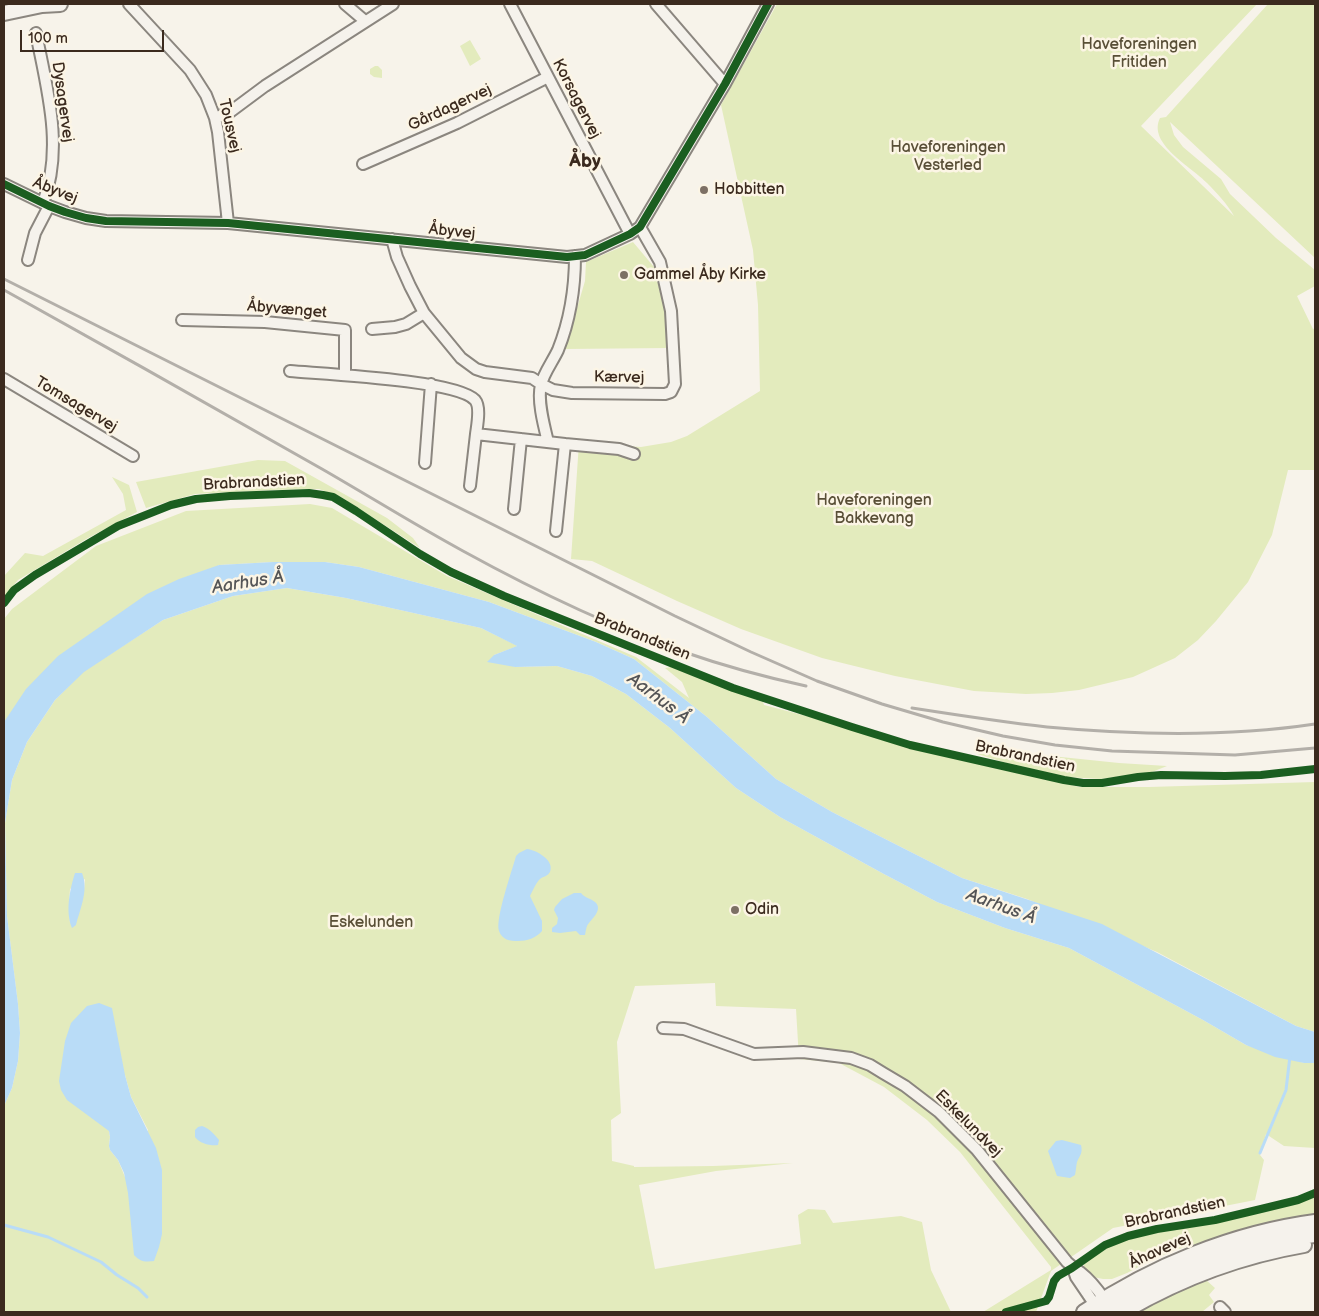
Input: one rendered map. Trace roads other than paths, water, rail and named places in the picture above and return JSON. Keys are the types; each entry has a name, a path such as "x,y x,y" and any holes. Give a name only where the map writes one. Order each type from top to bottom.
{"main road":[{"path":"4,13 44,4 60,4"},
{"name":"Åhavevej","path":"1098,1307 1156,1271 1206,1250 1258,1233 1315,1222"},
{"path":"1098,1307 1115,1305 1166,1278 1209,1260 1261,1243 1315,1235"},
{"path":"1123,1312 1162,1291 1212,1269 1264,1253 1315,1243"}],"street":[{"name":"Tousvej","path":"129,4 190,70 206,95 218,132 228,224"},
{"path":"345,4 364,22"},
{"path":"215,118 230,112 265,86 364,22 382,6 393,4"},
{"name":"Korsagervej","path":"510,4 630,234"},
{"path":"656,4 725,84"},
{"name":"Åbyvej","path":"4,184 65,212 106,221 228,224 567,257 585,255 630,234 640,227 725,84 768,4"},
{"name":"Dysagervej","path":"36,34 51,110 54,140 46,204"},
{"name":"Gårdagervej","path":"364,164 457,124 548,77"},
{"name":"Åbyvej","path":"28,260 35,233 46,204"},
{"name":"Kærvej","path":"392,240 397,257 424,313 461,358 476,369 485,372 532,378 552,390 572,393 665,394 674,389 676,378 671,310 660,262 640,227"},
{"path":"548,442 542,414 541,384 558,349 571,307 576,256"},
{"path":"372,329 406,324 424,313"},
{"name":"Åbyvænget","path":"182,320 265,322 345,330 345,375"},
{"path":"290,371 431,384 470,396 476,401 478,406 470,486"},
{"name":"Tomsagervej","path":"4,379 133,456"},
{"path":"425,463 431,384"},
{"path":"476,434 619,449 634,454"},
{"path":"514,509 521,439"},
{"path":"556,531 565,444"},
{"name":"Eskelundvej","path":"663,1028 684,1029 754,1054 803,1052 851,1058 870,1065 904,1086 939,1112 977,1150 1072,1268 1081,1273 1099,1292 1098,1307"}],"water":[{"name":"Aarhus Å","path":"325,562 359,567 489,602 596,642 634,659 707,717 776,779 832,812 962,878 1102,924 1296,1026 1315,1032 1315,1063 1304,1063 1275,1057 1246,1045 1069,948 1005,928 937,902 882,873 780,817 736,788 670,728 626,694 592,676 557,666 515,667 487,662 494,655 517,646 481,628 346,598 287,588 233,596 163,620 84,672 55,700 27,742 12,780 5,823 7,916 20,1033 18,1061 12,1088 4,1106 4,722 26,689 58,656 147,594 179,579 219,565"},
{"path":"527,849 544,856 550,863 551,868 547,876 537,882 530,896 542,921 542,931 537,936 528,940 509,940 504,938 499,931 499,916 516,856"},
{"path":"75,873 82,873 85,886 82,906 76,925 72,928 69,907"},
{"path":"574,893 581,893 595,902 598,908 587,926 585,935 580,935 576,931 552,932 552,928 557,924 558,918 554,910 555,907 562,899"},
{"path":"99,1003 112,1008 131,1097 156,1148 162,1170 162,1234 154,1261 143,1261 134,1255 128,1193 124,1173 118,1160 110,1150 109,1131 67,1100 61,1090 59,1081 65,1041 71,1023 87,1006"},
{"path":"202,1126 219,1140 218,1145 206,1144 195,1137 195,1130"},
{"path":"1062,1140 1081,1145 1075,1175 1070,1178 1057,1176 1048,1151 1056,1141"}],"waterway":[{"path":"1260,1153 1286,1090 1290,1056"},
{"path":"4,1225 48,1237 101,1262 138,1288 147,1297"}],"railway":[{"path":"4,279 675,616 817,681 882,704 943,722 1003,736 1055,745 1112,751 1235,755 1315,748"},
{"path":"4,290 340,479 445,541 544,593 627,631 684,652 745,671 806,686"},
{"path":"912,708 1030,725 1113,732 1215,733 1315,724"}],"place":[{"name":"Hobbitten","path":"704,190"},
{"name":"Gammel Åby Kirke","path":"624,275"},
{"name":"Odin","path":"735,910"}],"district":[{"name":"Åby","path":"585,162"}],"park label":[{"name":"Haveforeningen Fritiden","path":"1139,54"},
{"name":"Haveforeningen Vesterled","path":"948,157"},
{"name":"Haveforeningen Bakkevang","path":"874,510"},
{"name":"Eskelunden","path":"371,923"}]}
